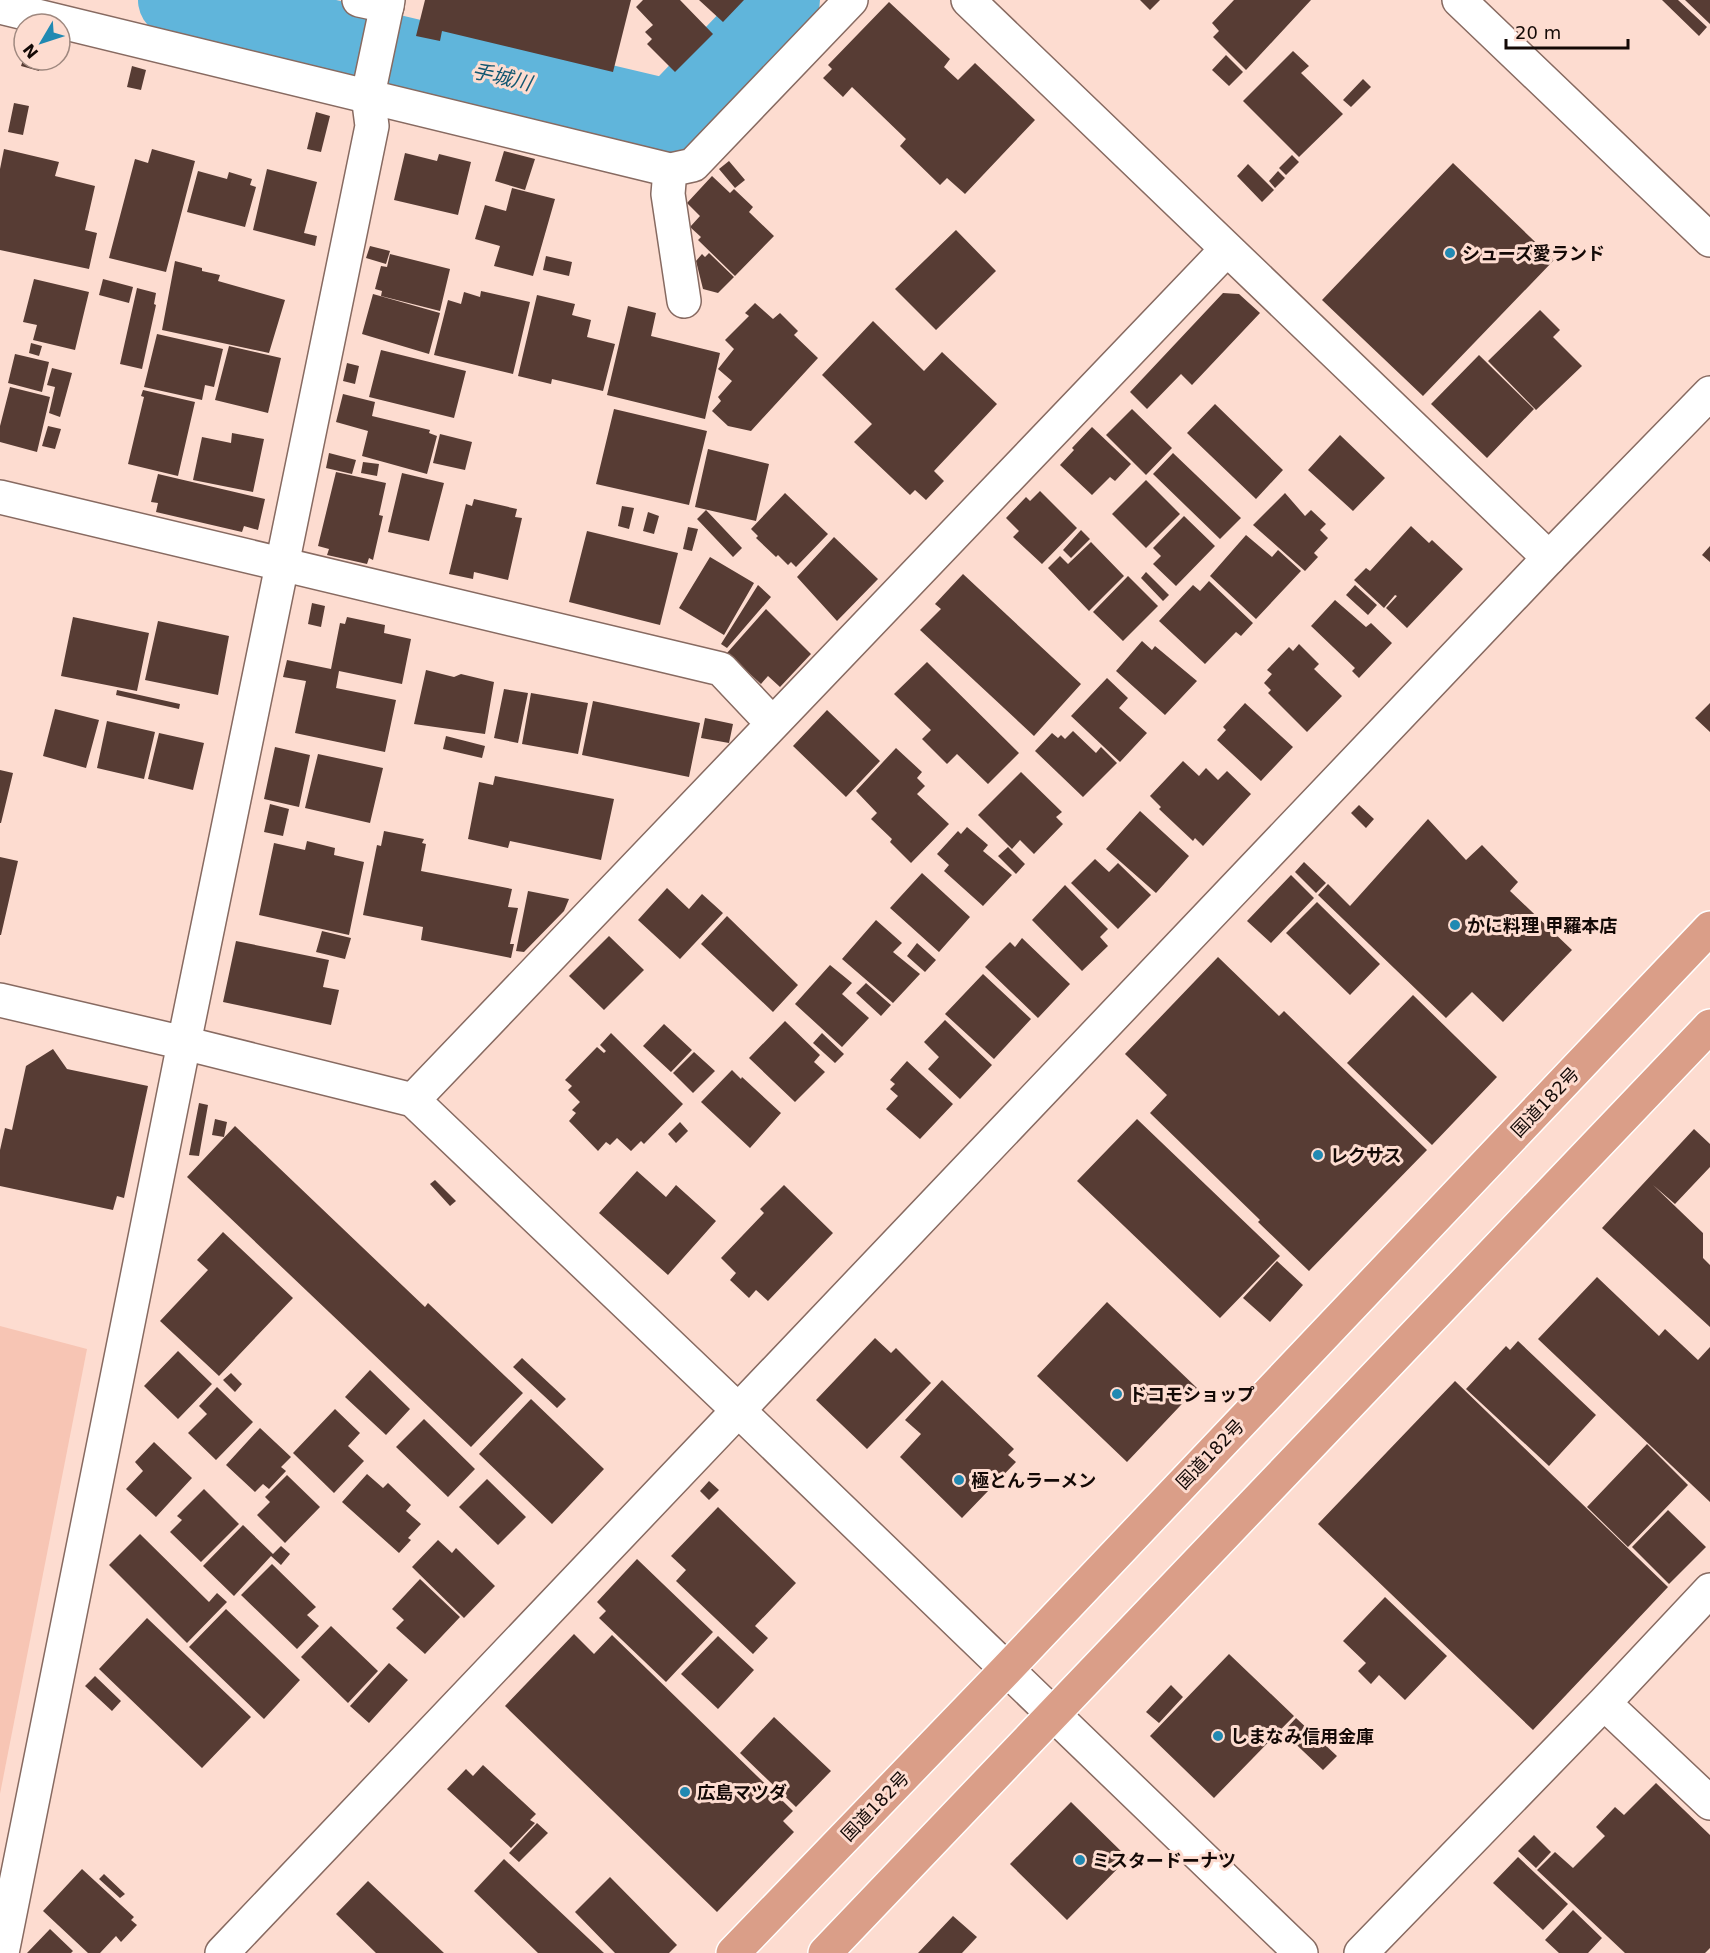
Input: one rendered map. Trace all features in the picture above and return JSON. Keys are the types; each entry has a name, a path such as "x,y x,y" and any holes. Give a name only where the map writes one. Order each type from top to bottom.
{"highway":[{"name":"国道182号","path":"733,1953 1006,1670 1710,928"},
{"path":"825,1953 1710,1026"}],"street":[{"path":"0,7 369,87 670,170 693,165 851,0"},
{"path":"968,0 1549,558"},
{"path":"1459,0 1710,240"},
{"path":"2,1953 184,1043 372,126 369,87 379,8"},
{"path":"670,170 668,194 684,301"},
{"path":"413,1100 1227,249"},
{"path":"222,1953 1549,558 1710,393"},
{"path":"0,497 721,669 772,723"},
{"path":"0,1000 413,1100 1301,1953"},
{"path":"1361,1953 1604,1703 1710,1590"},
{"path":"1604,1703 1710,1803"}],"shaded area":[{"path":"0,1326 87,1349 0,1794"}],"building":[{"path":"425,0 631,0 613,72 442,31 440,41 416,36"},
{"path":"643,0 680,0 713,34 675,72 647,44 652,39 645,32 653,25 636,7"},
{"path":"699,0 744,0 723,22"},
{"path":"1140,0 1160,0 1150,10"},
{"path":"1234,0 1311,0 1246,70 1213,37 1219,31 1212,23"},
{"path":"1662,0 1678,0 1707,27 1699,36"},
{"path":"1685,0 1710,0 1710,24"},
{"path":"889,2 950,59 944,67 958,80 975,63 1035,120 965,194 947,178 940,185 900,146 906,139 852,87 843,97 823,78 832,69 828,65"},
{"path":"1293,51 1309,66 1301,73 1343,114 1299,157 1243,101"},
{"path":"1226,55 1243,72 1229,86 1212,70"},
{"path":"132,66 146,70 141,90 127,87"},
{"path":"1363,79 1371,87 1351,107 1343,100"},
{"path":"14,103 29,106 23,135 8,132"},
{"path":"316,112 330,116 321,152 307,149"},
{"path":"4,149 59,162 55,176 95,186 85,230 97,233 89,269 0,250 0,169"},
{"path":"152,149 195,161 166,272 109,258 135,159 148,163"},
{"path":"504,151 535,159 525,190 495,181"},
{"path":"405,153 437,161 439,154 471,162 458,215 394,200"},
{"path":"1292,155 1299,162 1286,175 1279,168"},
{"path":"729,161 745,180 735,188 719,169"},
{"path":"1453,163 1554,260 1423,396 1322,300"},
{"path":"1248,164 1274,190 1262,202 1237,176"},
{"path":"267,169 317,182 304,233 317,236 315,246 253,230"},
{"path":"198,171 227,179 229,172 252,179 250,185 256,187 245,227 187,212"},
{"path":"1278,171 1285,178 1275,188 1269,181"},
{"path":"712,176 730,193 734,189 753,207 749,212 774,236 735,276 698,240 701,237 690,227 700,216 687,203"},
{"path":"512,188 555,199 533,276 494,266 500,246 475,239 485,205 506,211"},
{"path":"956,230 996,271 936,330 895,289"},
{"path":"370,246 390,251 386,264 366,258"},
{"path":"709,253 734,277 718,293 703,289 696,261 702,254 705,257"},
{"path":"390,254 450,269 440,311 381,296 382,291 375,289 381,266 387,267"},
{"path":"546,256 572,262 569,276 543,270"},
{"path":"175,261 220,275 218,281 285,300 269,353 162,330"},
{"path":"34,279 89,292 75,350 33,340 37,325 23,322"},
{"path":"103,279 133,287 129,303 99,295"},
{"path":"137,288 156,293 154,304 156,305 142,369 120,364"},
{"path":"481,291 530,302 513,374 434,355 448,300 461,304 464,292 480,297"},
{"path":"1223,293 1239,294 1260,313 1192,385 1181,374 1147,409 1130,392"},
{"path":"373,294 440,313 429,354 362,334"},
{"path":"537,295 575,304 572,315 591,320 587,337 615,344 603,391 552,379 551,384 518,376"},
{"path":"755,303 773,319 780,313 798,331 794,335 818,358 751,431 728,426 712,411 721,401 718,397 732,381 718,369 734,349 725,340 749,316 745,313"},
{"path":"628,306 656,313 651,336 720,353 705,419 607,395"},
{"path":"1540,310 1560,330 1553,337 1582,366 1536,410 1488,361"},
{"path":"873,321 924,371 942,352 997,404 934,471 944,481 926,500 915,490 910,495 854,442 872,424 822,375"},
{"path":"157,334 223,349 214,387 205,385 202,400 144,387"},
{"path":"31,343 42,346 39,356 29,353"},
{"path":"229,346 281,358 268,413 215,400"},
{"path":"381,350 466,371 454,418 369,397"},
{"path":"15,354 49,362 42,392 8,383"},
{"path":"1479,355 1534,409 1487,458 1431,404"},
{"path":"347,363 359,366 355,384 343,381"},
{"path":"52,368 72,373 60,417 49,413 55,387 47,385"},
{"path":"10,387 50,397 37,452 0,442 0,426"},
{"path":"143,390 195,402 178,476 128,464 144,397 141,396"},
{"path":"343,394 375,402 372,416 430,430 429,433 437,436 427,474 362,456 368,431 336,422"},
{"path":"1215,404 1283,470 1256,499 1187,433"},
{"path":"614,409 707,431 689,505 596,484"},
{"path":"1132,409 1172,448 1146,475 1106,435"},
{"path":"48,426 61,429 55,449 42,446"},
{"path":"1092,427 1131,464 1115,481 1110,477 1092,495 1060,465"},
{"path":"232,433 264,439 253,492 193,480 202,437 231,443"},
{"path":"440,434 472,442 465,470 433,463"},
{"path":"1340,435 1385,478 1353,511 1308,470"},
{"path":"708,449 769,464 756,521 695,507"},
{"path":"329,453 356,460 352,474 326,468"},
{"path":"1173,453 1241,518 1220,539 1153,474"},
{"path":"363,462 379,464 377,476 361,473"},
{"path":"336,472 386,483 379,515 383,516 373,560 369,558 367,564 327,555 329,549 318,546"},
{"path":"402,473 444,483 429,541 388,532"},
{"path":"158,474 265,499 258,530 244,526 242,532 156,512 158,503 151,502"},
{"path":"1146,480 1180,514 1146,548 1112,514"},
{"path":"1040,491 1077,528 1042,564 1013,537 1019,531 1006,518 1026,497 1030,501"},
{"path":"785,493 828,534 796,567 791,562 788,565 778,555 776,557 756,538 758,536 751,529"},
{"path":"1285,493 1305,516 1311,510 1326,524 1320,530 1328,538 1314,553 1318,557 1305,571 1253,525"},
{"path":"474,499 517,509 515,517 522,518 508,580 474,572 473,579 449,574 466,504 472,506"},
{"path":"622,506 634,508 629,529 618,526"},
{"path":"706,510 742,548 733,557 697,519"},
{"path":"648,512 659,516 654,534 643,531"},
{"path":"1184,516 1215,546 1176,586 1153,564 1161,556 1153,548"},
{"path":"1411,526 1429,543 1432,540 1463,569 1407,628 1386,608 1397,596 1395,595 1384,608 1354,580 1366,568 1370,571"},
{"path":"688,527 698,529 692,551 683,549"},
{"path":"1081,530 1090,539 1071,558 1063,550"},
{"path":"587,531 678,553 660,625 569,602"},
{"path":"1246,535 1272,557 1278,550 1301,571 1256,619 1210,576"},
{"path":"834,537 878,579 837,621 797,577"},
{"path":"1091,542 1124,576 1089,611 1048,568 1060,556 1068,564"},
{"path":"1710,546 1710,562 1702,555"},
{"path":"710,557 754,583 724,635 679,608"},
{"path":"1146,572 1169,595 1163,601 1141,578"},
{"path":"963,574 1081,684 1034,736 920,630 941,609 935,604"},
{"path":"1128,576 1158,606 1123,641 1093,612"},
{"path":"1209,581 1253,623 1241,636 1236,632 1205,664 1159,621 1193,585 1200,591"},
{"path":"758,585 771,597 727,648 721,644"},
{"path":"1355,585 1377,605 1368,615 1346,595"},
{"path":"1335,600 1366,627 1371,623 1392,643 1359,678 1352,671 1355,668 1311,626"},
{"path":"312,603 325,606 321,627 308,624"},
{"path":"766,609 811,654 780,687 768,676 761,684 727,653"},
{"path":"73,617 149,633 137,691 61,676"},
{"path":"347,617 385,625 384,633 411,639 402,684 339,671 336,688 396,700 385,752 295,733 306,681 283,677 287,660 331,669 340,623 345,624"},
{"path":"158,621 229,636 218,695 145,680"},
{"path":"1142,641 1152,650 1155,646 1197,681 1165,715 1116,671"},
{"path":"1299,644 1319,664 1314,669 1342,696 1307,732 1268,693 1271,690 1264,683 1272,674 1267,670 1289,647 1293,651"},
{"path":"927,662 1019,753 988,784 957,754 947,764 922,739 931,730 894,694"},
{"path":"426,670 454,677 461,674 494,682 485,734 414,724"},
{"path":"1107,678 1128,698 1119,708 1147,733 1120,762 1071,716"},
{"path":"504,689 528,693 518,743 494,738"},
{"path":"117,690 180,704 179,709 116,695"},
{"path":"531,693 588,703 578,754 522,744"},
{"path":"593,701 700,723 689,777 582,755"},
{"path":"1245,703 1293,747 1261,781 1217,740 1226,730 1223,727"},
{"path":"1710,703 1710,732 1695,718"},
{"path":"55,709 99,720 86,768 43,756"},
{"path":"827,710 880,761 846,797 793,746"},
{"path":"705,718 733,724 729,743 701,738"},
{"path":"107,721 155,732 144,779 97,768"},
{"path":"1073,731 1096,753 1101,747 1117,763 1083,797 1035,751 1052,733 1058,738 1061,735 1065,739"},
{"path":"159,733 204,743 193,790 148,779"},
{"path":"446,736 485,746 482,758 443,749"},
{"path":"275,747 310,755 299,807 264,799"},
{"path":"896,748 922,772 917,778 925,786 917,794 949,824 911,863 890,842 892,839 871,819 877,813 856,791"},
{"path":"318,754 383,768 370,823 305,808"},
{"path":"1183,761 1199,776 1206,768 1218,780 1227,771 1251,794 1203,846 1195,838 1193,841 1159,809 1161,807 1150,796"},
{"path":"0,770 13,773 1,823 0,823"},
{"path":"1021,772 1062,812 1056,817 1063,824 1034,854 1020,840 1012,849 978,815"},
{"path":"495,776 614,799 601,860 510,841 508,848 468,839 479,782 493,785"},
{"path":"270,804 289,809 283,836 264,832"},
{"path":"1359,805 1374,819 1366,828 1351,813"},
{"path":"1140,811 1189,856 1156,893 1106,849"},
{"path":"1428,819 1466,860 1482,845 1518,882 1510,891 1572,950 1503,1022 1472,992 1446,1018 1318,895 1328,884 1350,906"},
{"path":"967,827 988,845 983,851 1012,875 983,906 944,871 949,865 937,854 958,831 961,834"},
{"path":"384,831 424,839 422,843 426,844 421,871 512,889 508,907 518,908 510,944 514,944 511,958 421,940 423,927 363,915 377,845 381,846"},
{"path":"307,841 335,848 334,855 364,862 349,935 259,915 274,843 305,850"},
{"path":"1008,847 1025,864 1016,874 998,856"},
{"path":"0,857 18,861 1,935 0,935"},
{"path":"1095,859 1109,872 1118,863 1151,895 1118,929 1071,883"},
{"path":"1304,862 1326,883 1316,893 1295,872"},
{"path":"922,873 970,917 939,952 890,908"},
{"path":"1291,875 1314,898 1271,943 1247,921"},
{"path":"1065,885 1108,929 1100,937 1108,946 1082,971 1032,920"},
{"path":"667,888 689,909 702,894 723,913 680,959 638,920"},
{"path":"528,891 569,899 564,911 524,952 516,951"},
{"path":"1317,902 1380,964 1350,995 1286,933"},
{"path":"727,916 798,985 773,1012 701,944"},
{"path":"876,920 902,943 893,952 920,974 893,1003 842,959"},
{"path":"322,931 351,938 345,959 316,952"},
{"path":"609,936 644,970 604,1010 569,976"},
{"path":"1022,938 1070,984 1038,1018 985,967 1010,942 1015,947"},
{"path":"236,941 329,960 323,987 339,990 331,1025 223,1002"},
{"path":"917,943 936,960 925,972 907,956"},
{"path":"1218,957 1279,1016 1284,1011 1427,1150 1309,1271 1150,1113 1167,1095 1125,1054"},
{"path":"830,965 852,983 842,994 869,1018 842,1047 795,1004"},
{"path":"983,974 1031,1019 994,1059 945,1014"},
{"path":"866,983 891,1005 881,1016 856,993"},
{"path":"1413,995 1497,1077 1432,1145 1347,1063"},
{"path":"945,1020 992,1065 960,1099 928,1069 939,1057 924,1042"},
{"path":"785,1021 820,1055 814,1062 825,1072 795,1102 749,1058"},
{"path":"664,1024 692,1050 671,1072 643,1046"},
{"path":"611,1033 683,1104 644,1144 641,1141 631,1151 617,1138 610,1145 606,1142 598,1151 569,1121 576,1113 572,1110 580,1102 568,1090 572,1086 565,1080 597,1047 604,1053 606,1051 600,1045"},
{"path":"822,1033 844,1054 835,1063 813,1043"},
{"path":"53,1049 67,1069 148,1086 124,1198 117,1196 113,1210 0,1186 0,1150 5,1128 12,1130 26,1066"},
{"path":"694,1052 715,1071 693,1093 673,1073"},
{"path":"907,1061 953,1104 920,1139 886,1109 898,1096 890,1089 895,1084 890,1080"},
{"path":"732,1070 781,1113 750,1148 701,1102"},
{"path":"199,1103 208,1105 199,1156 189,1155"},
{"path":"215,1119 227,1122 224,1137 212,1135"},
{"path":"1137,1119 1280,1256 1220,1318 1077,1181"},
{"path":"680,1122 688,1131 676,1143 668,1134"},
{"path":"235,1126 425,1307 428,1303 523,1393 471,1447 187,1177"},
{"path":"1694,1129 1710,1144 1710,1167 1675,1204 1653,1185 1703,1233 1703,1258 1710,1265 1710,1327 1602,1228"},
{"path":"637,1171 666,1197 676,1185 716,1221 668,1275 599,1213"},
{"path":"435,1180 456,1201 450,1206 430,1184"},
{"path":"784,1185 833,1233 768,1301 756,1290 749,1298 730,1280 736,1273 721,1258 764,1213 760,1209"},
{"path":"223,1232 293,1298 219,1376 160,1321 208,1270 197,1260"},
{"path":"1277,1261 1303,1285 1270,1322 1243,1298"},
{"path":"1597,1277 1659,1336 1665,1329 1698,1360 1710,1347 1710,1502 1538,1339"},
{"path":"1107,1302 1197,1388 1127,1462 1037,1376"},
{"path":"875,1338 891,1353 896,1348 931,1383 867,1449 816,1400"},
{"path":"1518,1341 1596,1415 1549,1466 1466,1389 1506,1346 1510,1350"},
{"path":"178,1351 212,1384 178,1419 144,1386"},
{"path":"522,1358 566,1399 557,1408 513,1367"},
{"path":"370,1370 410,1409 386,1435 345,1397"},
{"path":"231,1373 242,1384 235,1392 223,1380"},
{"path":"942,1380 1014,1449 1008,1455 1016,1462 962,1518 900,1457 921,1434 905,1420"},
{"path":"1455,1381 1668,1587 1533,1730 1318,1524"},
{"path":"217,1387 253,1422 216,1460 188,1433 207,1414 199,1406"},
{"path":"531,1399 604,1469 552,1524 479,1454"},
{"path":"335,1409 360,1433 348,1446 364,1461 334,1493 293,1453"},
{"path":"424,1419 475,1469 448,1497 396,1447"},
{"path":"260,1428 291,1457 281,1467 286,1471 269,1489 263,1484 255,1492 226,1465"},
{"path":"154,1442 192,1478 156,1517 126,1489 143,1471 135,1462"},
{"path":"1647,1444 1688,1485 1628,1547 1587,1507"},
{"path":"367,1474 383,1488 388,1483 411,1505 406,1511 421,1524 408,1538 411,1540 399,1553 342,1502"},
{"path":"287,1475 320,1507 285,1543 257,1515 270,1502 265,1497"},
{"path":"487,1479 526,1517 498,1545 459,1507"},
{"path":"709,1481 719,1490 709,1500 700,1491"},
{"path":"204,1489 239,1524 201,1562 170,1532 182,1520 177,1516"},
{"path":"718,1507 796,1583 755,1626 768,1638 753,1654 676,1581 686,1570 671,1556"},
{"path":"1668,1510 1706,1547 1669,1584 1632,1547"},
{"path":"243,1525 273,1554 281,1546 290,1554 281,1565 271,1556 234,1596 203,1566"},
{"path":"140,1534 209,1602 217,1593 227,1602 187,1643 109,1565"},
{"path":"438,1540 452,1553 456,1548 495,1586 464,1618 412,1567"},
{"path":"637,1559 713,1632 666,1682 599,1618 606,1611 597,1602"},
{"path":"272,1564 316,1607 307,1615 319,1626 297,1649 241,1595"},
{"path":"420,1579 460,1617 425,1654 396,1628 404,1620 392,1609"},
{"path":"1385,1597 1447,1656 1405,1700 1379,1675 1371,1684 1358,1671 1366,1663 1343,1641"},
{"path":"226,1609 300,1680 264,1719 189,1647"},
{"path":"147,1618 251,1717 202,1768 99,1669"},
{"path":"331,1626 378,1671 348,1703 301,1657"},
{"path":"574,1634 594,1654 612,1635 793,1811 783,1821 794,1832 717,1912 505,1706"},
{"path":"718,1636 754,1670 718,1709 681,1674"},
{"path":"1229,1654 1294,1716 1214,1798 1150,1736"},
{"path":"389,1663 408,1680 369,1723 350,1706"},
{"path":"95,1676 121,1701 112,1711 85,1686"},
{"path":"1171,1685 1183,1697 1159,1723 1146,1712"},
{"path":"774,1717 831,1771 796,1807 740,1753"},
{"path":"1296,1718 1337,1756 1323,1770 1283,1732"},
{"path":"483,1765 536,1814 530,1820 535,1823 511,1848 447,1789 466,1769 473,1776"},
{"path":"1656,1783 1710,1835 1710,1948 1705,1953 1625,1953 1537,1870 1555,1852 1573,1868 1605,1836 1596,1827 1615,1807 1624,1815"},
{"path":"1071,1802 1128,1858 1067,1920 1010,1864"},
{"path":"537,1823 548,1833 519,1862 509,1853"},
{"path":"1534,1835 1551,1852 1536,1868 1518,1851"},
{"path":"1518,1857 1568,1904 1543,1930 1493,1883"},
{"path":"504,1859 604,1953 538,1953 474,1891"},
{"path":"82,1869 134,1917 131,1920 137,1925 121,1942 116,1936 100,1953 88,1953 43,1911"},
{"path":"104,1874 125,1894 120,1898 99,1879"},
{"path":"610,1877 677,1945 669,1953 615,1953 575,1912"},
{"path":"368,1881 444,1953 376,1953 336,1914"},
{"path":"1573,1910 1602,1938 1588,1953 1559,1953 1545,1940"},
{"path":"953,1916 977,1937 962,1953 918,1953"},
{"path":"50,1929 73,1951 71,1953 27,1953"}],"waterway":[{"name":"手城川","path":"175,0 671,117 783,0"}],"place":[{"name":"シューズ愛ランド","path":"1450,253"},
{"name":"かに料理 甲羅本店","path":"1455,925"},
{"name":"レクサス","path":"1318,1155"},
{"name":"ドコモショップ","path":"1117,1394"},
{"name":"極とんラーメン","path":"959,1480"},
{"name":"しまなみ信用金庫","path":"1218,1736"},
{"name":"広島マツダ","path":"685,1792"},
{"name":"ミスタードーナツ","path":"1080,1860"}]}
